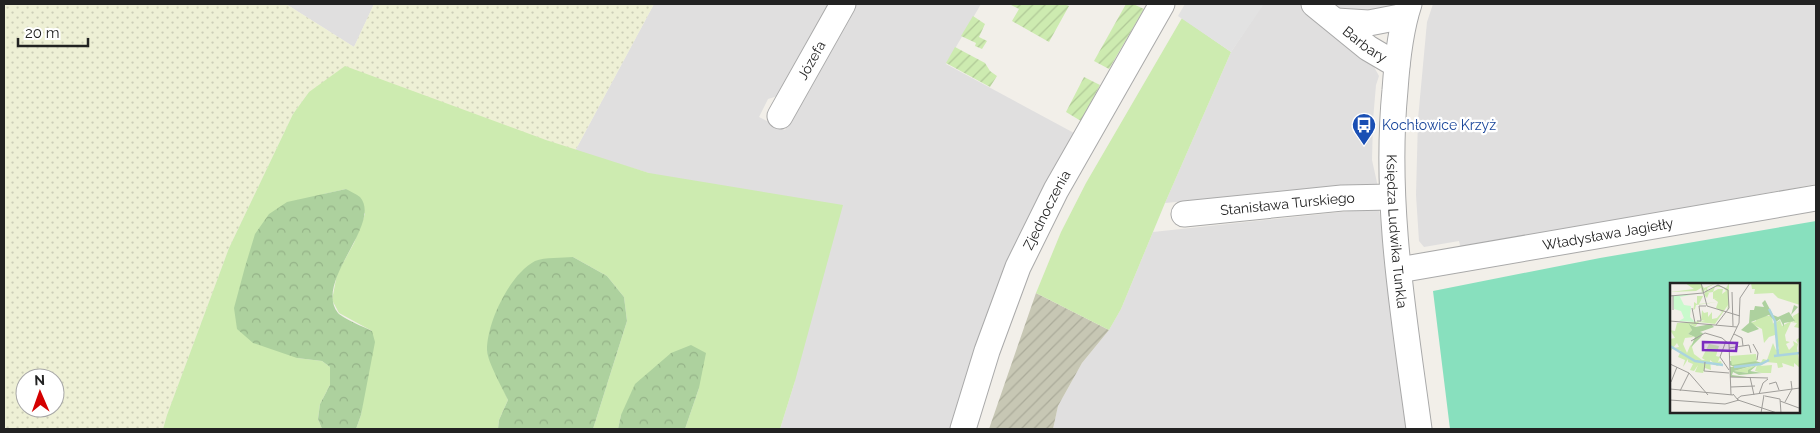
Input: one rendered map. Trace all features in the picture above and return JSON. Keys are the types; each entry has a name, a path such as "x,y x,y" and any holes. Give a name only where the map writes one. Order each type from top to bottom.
{"street":[{"name":"Józefa","path":"780,116 842,4"},
{"name":"Zjednoczenia","path":"963,429 987,351 1018,267 1056,190 1162,4"},
{"name":"Barbary","path":"1314,4 1368,48 1397,65"},
{"name":"Barbary","path":"1336,21 1369,23 1407,10"},
{"name":"Księdza Ludwika Tunkla","path":"1407,10 1397,65 1392,136 1392,197 1419,429"},
{"name":"Stanisława Turskiego","path":"1184,214 1342,198 1392,197"},
{"name":"Władysława Jagiełły","path":"1399,270 1816,198"}],"shaded area":[{"path":"4,4 286,4 354,47 374,4 654,4 575,151 546,140 309,92 293,114 229,248 163,429 4,429"},
{"path":"286,4 374,4 354,47"},
{"path":"654,4 831,4 781,95 768,99 759,117 785,130 853,4 981,4 946,64 1074,133 951,429 780,429 795,381 649,173 575,151"},
{"path":"1185,4 1264,4 1231,52 1178,16"},
{"path":"1263,4 1300,4 1373,65 1379,76 1376,85 1373,120 1372,160 1378,187 1349,186 1165,203 1231,52"},
{"path":"1330,4 1395,4 1390,10 1345,12"},
{"path":"1433,4 1816,4 1816,184 1461,249 1459,241 1424,247 1419,241 1416,195 1418,119 1427,22"},
{"path":"1379,208 1407,429 1053,429 1058,406 1082,363 1109,330 1121,309 1153,232"},
{"path":"1036,293 1109,330 1082,363 1058,406 1053,429 989,429"}],"green space":[{"path":"1009,4 1064,4 1069,6 1049,42 1012,21 1019,9"},
{"path":"1126,4 1133,4 1144,9 1109,69 1094,61"},
{"path":"973,16 985,24 979,37 987,41 982,49 975,46 976,43 961,36"},
{"path":"1182,18 1231,52 1121,309 1109,330 1036,293 1061,232 1086,183"},
{"path":"955,47 985,63 990,71 997,76 990,87 946,63"},
{"path":"345,66 546,140 649,173 843,205 780,429 685,429 699,388 621,415 618,429 593,429 627,321 624,297 607,276 573,257 487,351 508,400 499,420 498,429 356,429 361,415 372,331 339,313 332,300 337,274 354,243 365,214 346,189 324,194 297,358 322,361 330,367 330,385 320,404 318,419 322,429 163,429 229,248 293,114 309,92"},
{"path":"1084,77 1100,85 1081,121 1066,112"},
{"path":"346,189 360,197 365,208 363,222 357,237 340,269 334,285 333,300 338,313 372,331 375,342 361,415 356,429 322,429 318,419 320,404 330,385 330,367 322,361 297,358 253,343 237,329 234,308 255,234 269,214 287,202"},
{"path":"1816,221 1816,429 1450,429 1433,291 1600,258"},
{"path":"573,257 607,276 624,297 627,321 593,429 498,429 499,420 508,400 492,368 487,350 491,326 496,313 509,287 526,267 539,260"},
{"path":"691,345 706,353 699,388 685,429 618,429 621,415 635,384 671,353"}],"place":[{"name":"Kochłowice Krzyż","path":"1364,146"}]}
